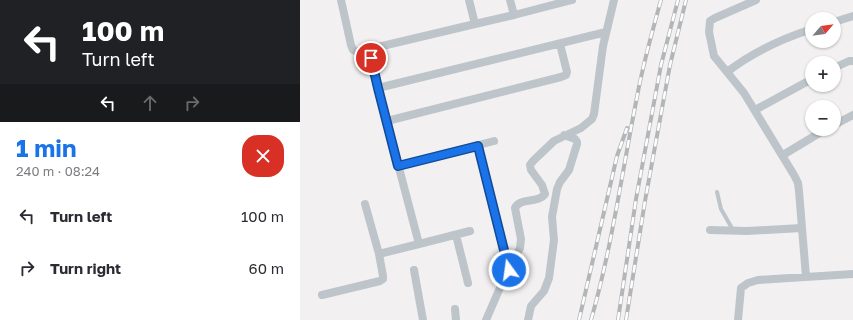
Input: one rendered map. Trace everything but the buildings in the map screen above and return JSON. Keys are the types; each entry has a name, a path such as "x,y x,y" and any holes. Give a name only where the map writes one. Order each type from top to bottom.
{"street":[{"path":"341,0 353,50 357,52 417,36 514,15 572,0"},
{"path":"469,0 475,24"},
{"path":"510,0 514,15"},
{"path":"486,320 521,244 515,208 516,205 538,199 544,194 542,185 531,170 530,165 545,148 564,135 581,128 588,123 594,114 600,64 614,0"},
{"path":"756,0 710,21 709,32 714,56 736,82 755,110 798,182 806,277"},
{"path":"841,20 853,16"},
{"path":"727,72 759,51 781,40 805,31"},
{"path":"378,88 606,32"},
{"path":"387,121 561,78 566,75 566,72 560,44"},
{"path":"369,49 419,244"},
{"path":"841,65 853,61"},
{"path":"755,110 805,83"},
{"path":"841,121 853,115"},
{"path":"528,320 531,306 544,291 549,278 554,240 552,217 556,194 560,182 569,170 577,144 575,139 564,135"},
{"path":"783,155 814,136"},
{"path":"398,166 494,141"},
{"path":"478,146 509,270"},
{"path":"322,295 383,279 384,276 379,254 365,204"},
{"path":"710,230 755,231 802,228"},
{"path":"379,254 470,231"},
{"path":"456,235 468,283"},
{"path":"414,270 423,320"},
{"path":"738,320 741,288 748,283 758,280 853,274"},
{"path":"455,309 456,320"}],"lane":[{"path":"717,192 721,209 733,230"}],"railway":[{"path":"591,320 611,237 642,72 661,0"},
{"path":"618,320 636,199 661,65 678,0"},
{"path":"626,320 645,201 670,65 686,0"},
{"path":"579,320 617,156 627,128"}],"route":[{"path":"371,58 398,166 478,146 509,270"}]}
